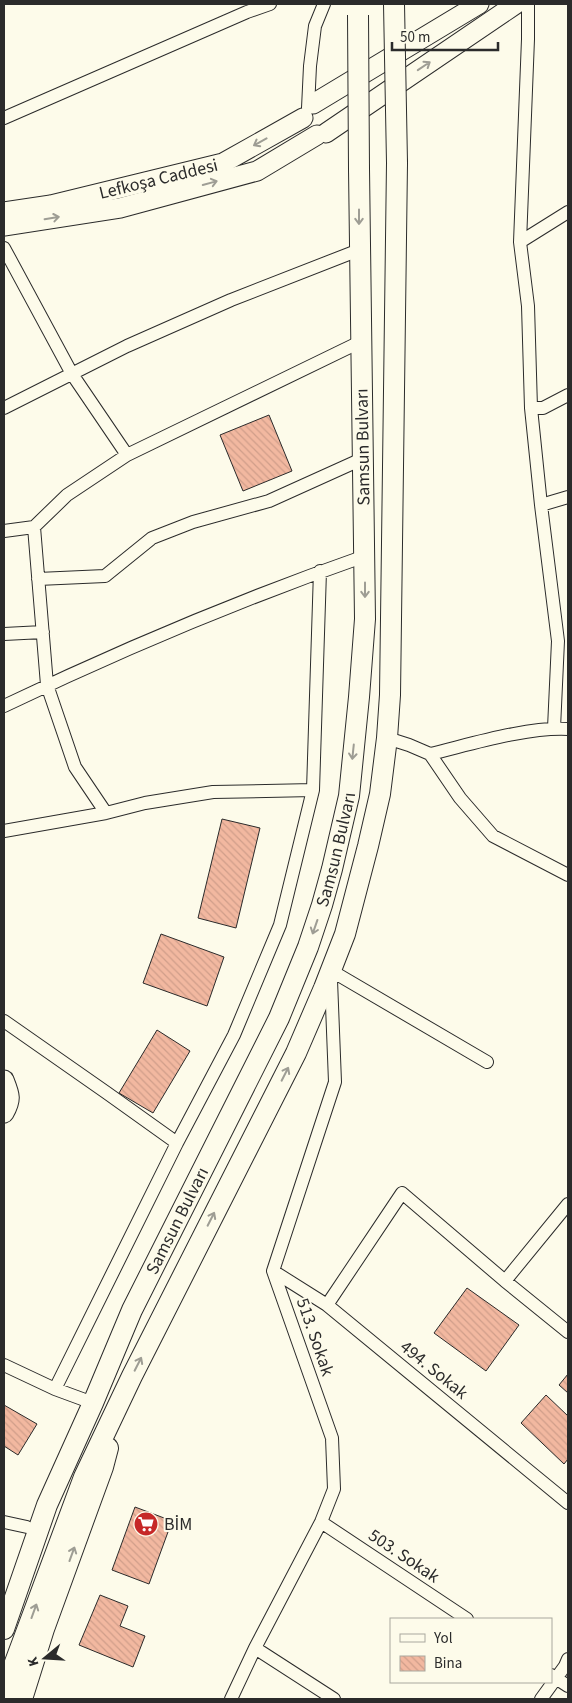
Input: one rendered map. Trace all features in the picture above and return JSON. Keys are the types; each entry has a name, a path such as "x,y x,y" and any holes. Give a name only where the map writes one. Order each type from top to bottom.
{"main road":[{"path":"5,1699 11,1673 84,1477 124,1393 296,1053 345,934 380,794 387,738 392,632 397,162 394,4"},
{"name":"Samsun Bulvarı","path":"4,1629 47,1505 132,1310 279,1018 308,947 322,905 349,796 365,619 360,342 358,7"},
{"path":"22,1699 44,1629 103,1467 124,1393"},
{"path":"4,1589 39,1499 89,1411"}],"street":[{"path":"4,118 247,12 270,4"},
{"path":"321,134 308,130 304,126 308,110 310,66 315,26 324,4"},
{"name":"Lefkoşa Caddesi","path":"4,212 52,205 223,163 479,4"},
{"path":"4,226 120,208 257,170 321,134 516,4"},
{"path":"528,4 520,242 528,306 530,408 541,505 563,640 554,728"},
{"path":"308,110 324,105 331,111 332,125 321,134"},
{"path":"520,242 568,212"},
{"path":"4,248 72,374 127,455"},
{"path":"4,408 127,346 231,300 359,250"},
{"path":"4,531 34,527 67,495 127,455 360,342"},
{"path":"530,408 543,408 568,395"},
{"path":"38,578 106,576 152,538 193,522 269,501 362,459"},
{"path":"541,505 568,497"},
{"path":"34,527 47,686 75,767 106,814"},
{"path":"4,706 150,640 320,571 365,556"},
{"path":"55,1389 177,1143 234,1035 280,924 312,790 320,571"},
{"path":"4,634 43,632"},
{"path":"430,754 530,731 554,728 568,729"},
{"path":"387,738 430,754 460,798 493,836 568,875"},
{"path":"4,832 106,814 145,803 213,792 312,790"},
{"path":"330,970 487,1062"},
{"path":"273,1271 334,1082 330,970"},
{"path":"4,1021 177,1143"},
{"path":"4,1080 9,1092 6,1106"},
{"path":"328,1305 402,1193 568,1332"},
{"path":"505,1281 568,1204"},
{"name":"494. Sokak","path":"273,1271 328,1305 568,1503"},
{"name":"513. Sokak","path":"232,1699 255,1648 321,1522 334,1489 332,1438 273,1271"},
{"path":"4,1365 55,1389 89,1411"},
{"path":"4,1522 27,1527"},
{"name":"503. Sokak","path":"321,1522 465,1618"},
{"path":"255,1648 334,1699"},
{"path":"568,1659 553,1677 568,1686"},
{"path":"541,1699 550,1683"}],"building":[{"path":"269,415 292,471 243,491 220,435"},
{"path":"222,819 260,828 236,928 198,918"},
{"path":"161,934 224,957 207,1006 143,983"},
{"path":"157,1030 190,1051 153,1113 119,1093"},
{"path":"467,1288 519,1325 486,1371 434,1333"},
{"path":"568,1374 568,1393 559,1385"},
{"path":"546,1395 568,1416 568,1459 564,1464 521,1423"},
{"path":"4,1405 37,1424 18,1455 4,1446"},
{"path":"135,1507 172,1521 149,1584 112,1570"},
{"path":"100,1595 128,1606 120,1626 145,1636 133,1667 79,1645"}],"place":[{"name":"BİM","path":"146,1524"}]}
